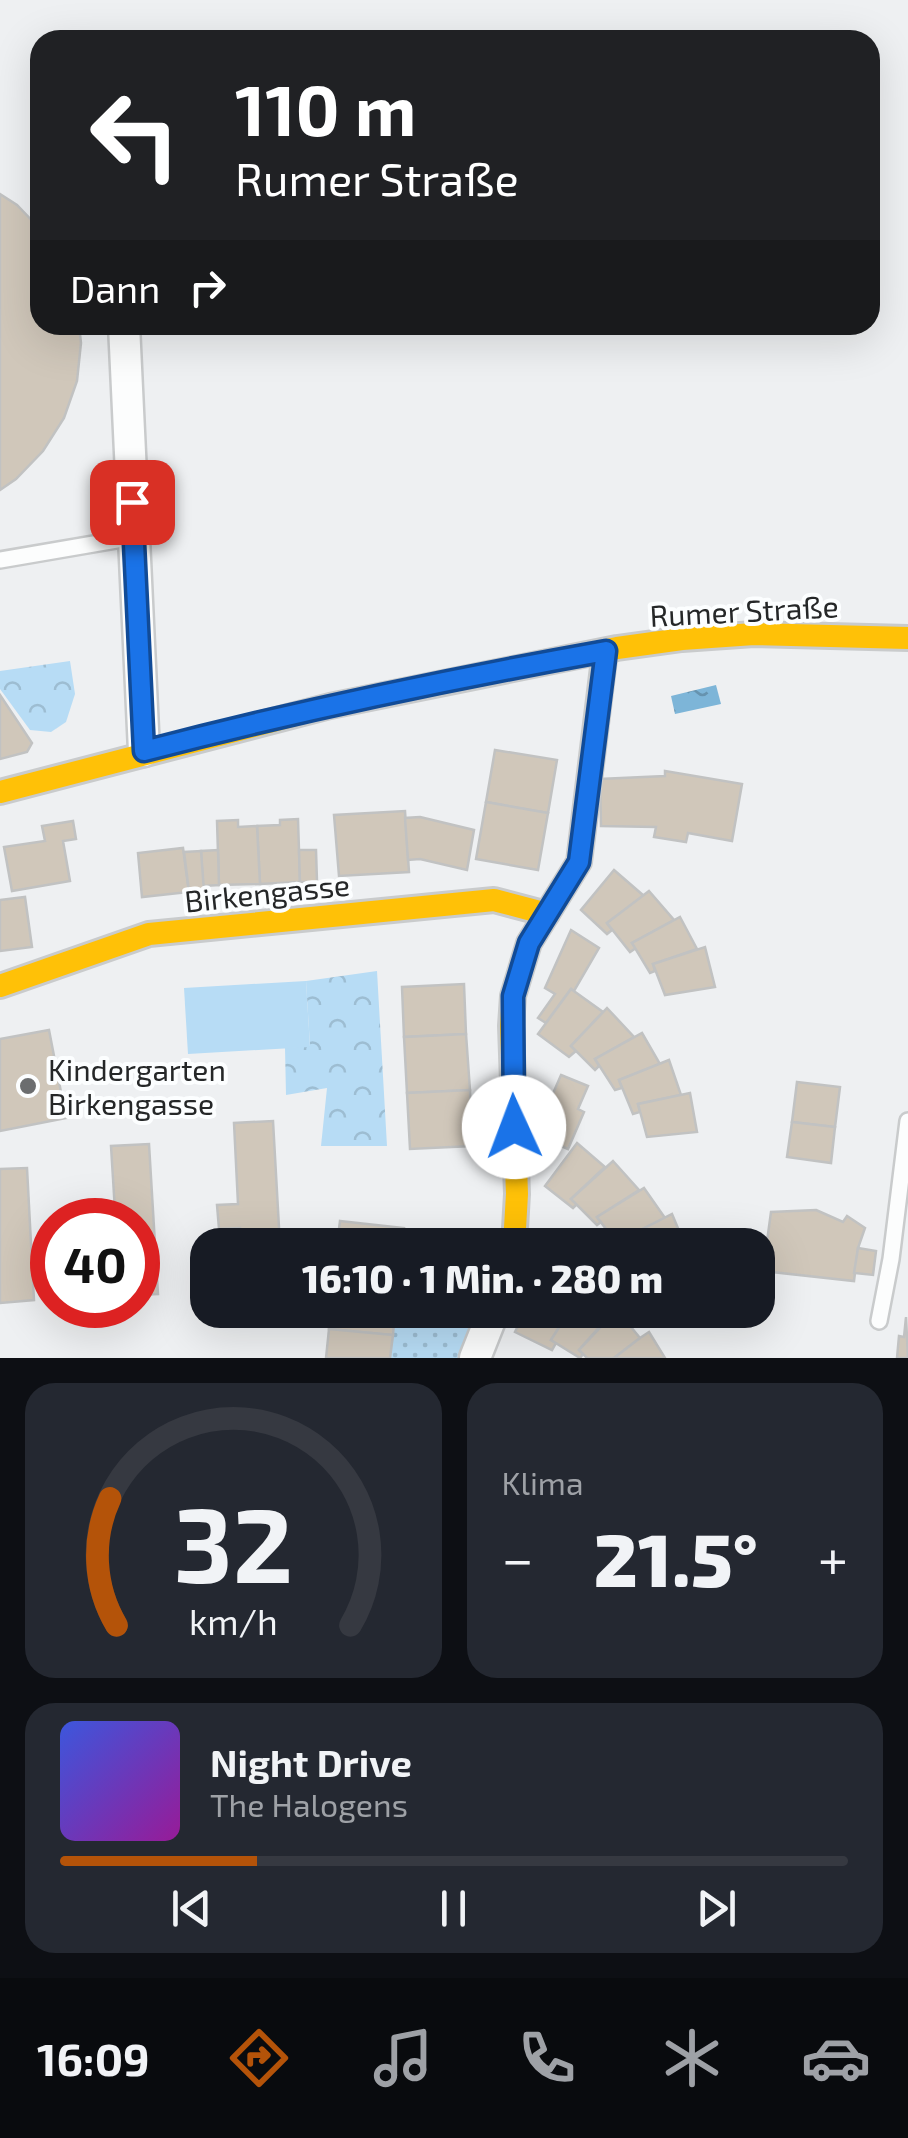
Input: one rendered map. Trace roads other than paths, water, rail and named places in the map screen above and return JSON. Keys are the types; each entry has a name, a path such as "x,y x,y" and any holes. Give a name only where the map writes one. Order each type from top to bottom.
{"street":[{"path":"124,335 144,751"},
{"name":"Rumer Straße","path":"0,792 144,751 333,705 606,651 703,636 853,634 908,638"},
{"path":"515,1228 518,1194 513,996 529,943 573,876 582,848 606,651"},
{"name":"Birkengasse","path":"0,986 62,968 149,934 494,900 546,914"},
{"path":"475,1358 487,1328"}],"lane":[{"path":"0,560 134,537"},
{"path":"879,1321 892,1259 908,1120"}],"water":[{"path":"716,685 721,704 675,714 671,696"}],"place":[{"name":"Kindergarten Birkengasse","path":"28,1086"}]}
